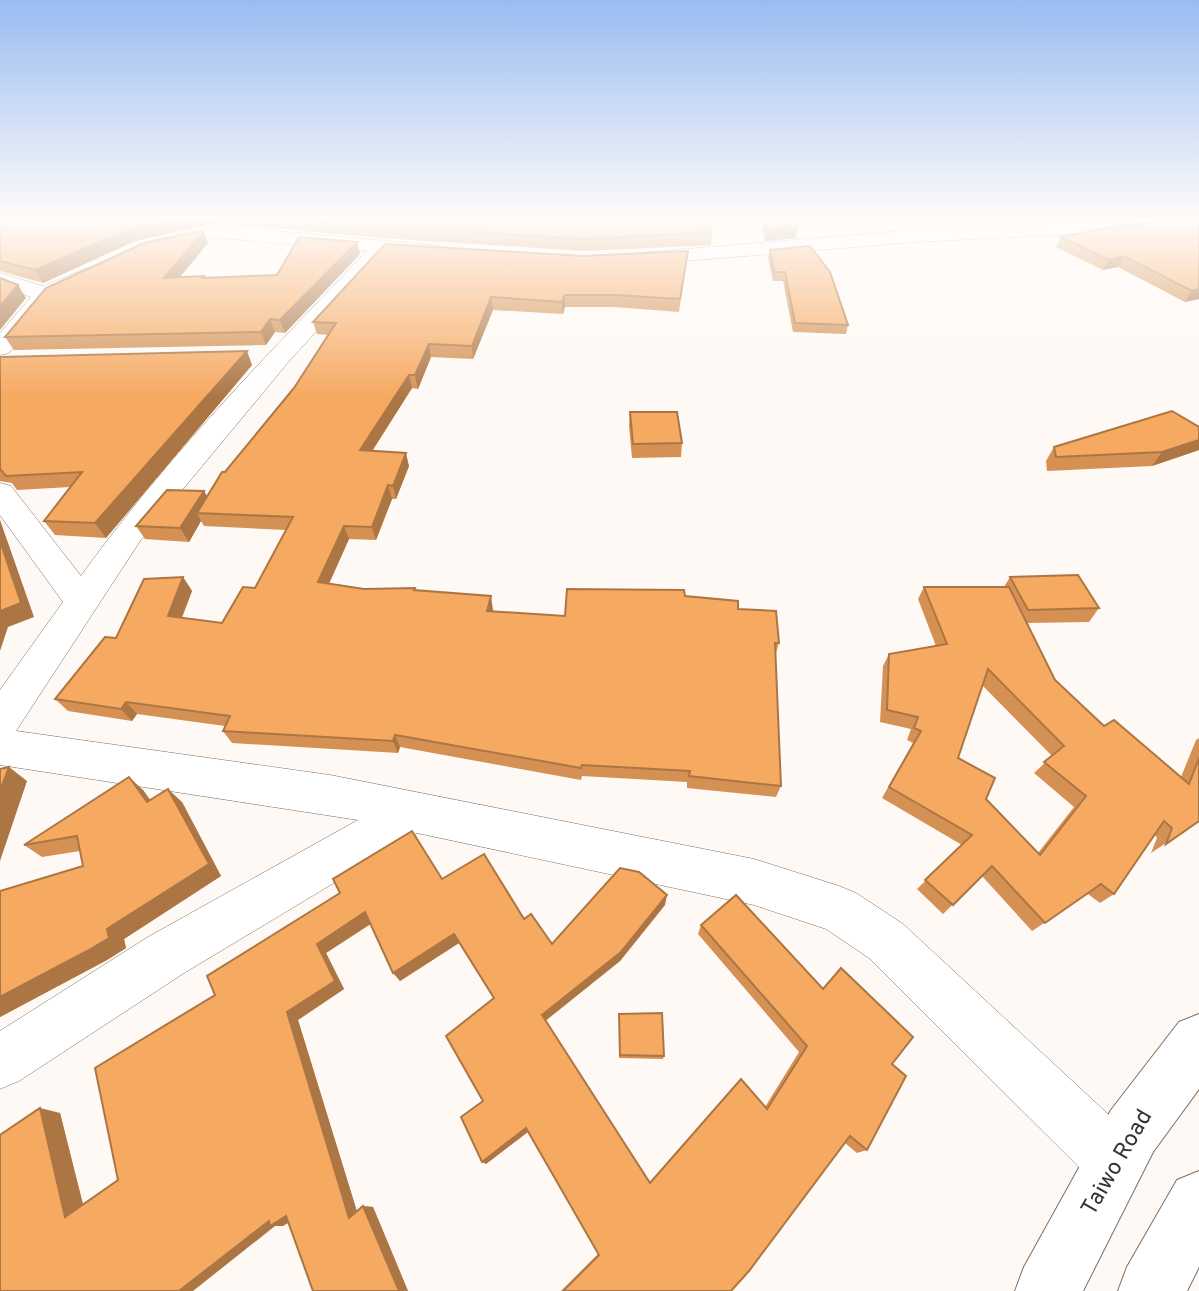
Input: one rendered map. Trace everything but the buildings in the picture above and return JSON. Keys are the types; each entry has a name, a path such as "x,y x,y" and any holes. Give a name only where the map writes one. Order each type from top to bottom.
{"main road":[{"name":"Taiwo Road","path":"1048,1291 1132,1131 1199,1042"},
{"path":"1152,1291 1199,1202"}],"street":[{"path":"0,348 44,294 80,277"},
{"path":"0,722 80,601 129,533 268,355 350,277"},
{"path":"0,279 44,294"},
{"path":"0,361 27,360"},
{"path":"0,493 80,601"},
{"path":"0,747 330,795 410,814 754,882 839,910 886,941 1116,1162"},
{"path":"0,1062 166,956 410,814"}]}
